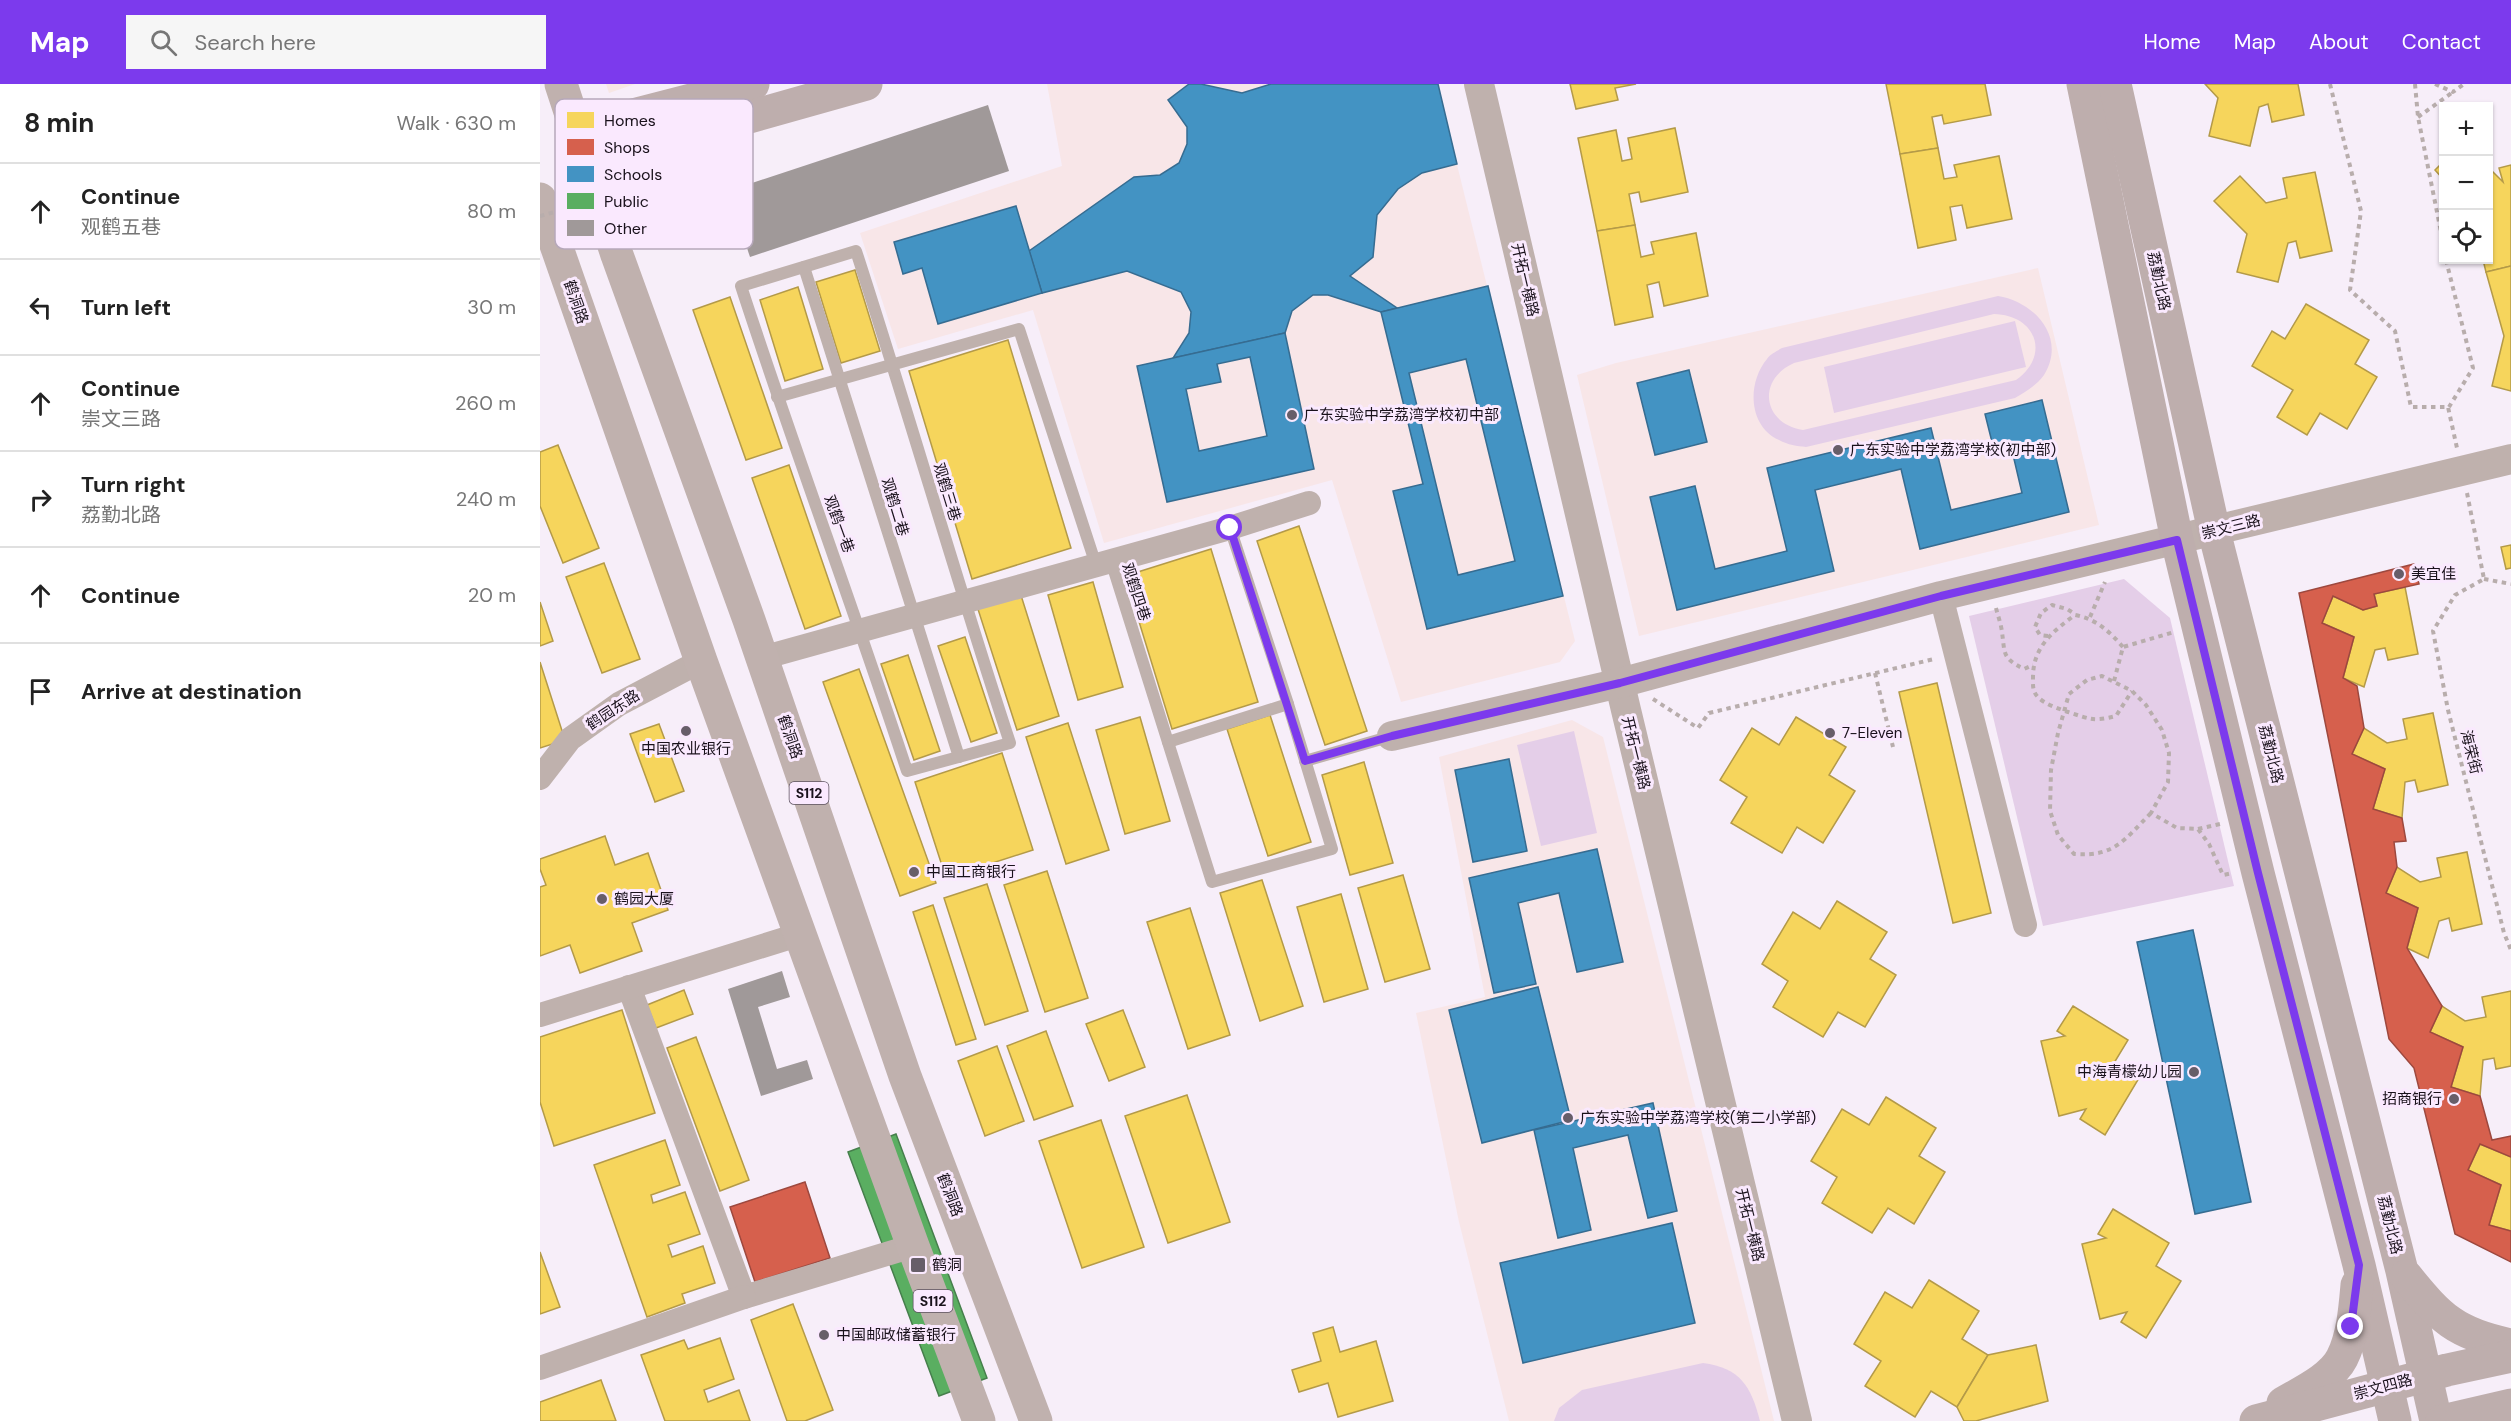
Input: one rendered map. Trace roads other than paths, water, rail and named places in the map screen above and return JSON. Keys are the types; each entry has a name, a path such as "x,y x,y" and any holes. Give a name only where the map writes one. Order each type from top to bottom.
{"main road":[{"name":"鹤洞路","path":"561,84 566,99"},
{"path":"695,99 753,84"},
{"path":"753,116 866,84"},
{"path":"2083,84 2177,540 2258,873 2359,1265 2395,1421"},
{"name":"荔勤北路","path":"2115,84 2214,531 2379,1178 2436,1421"},
{"name":"鹤洞路","path":"540,199 555,242"},
{"name":"鹤洞路","path":"557,249 701,661 913,1246 979,1421"},
{"name":"鹤洞路","path":"617,249 762,658 905,1076 1036,1421"},
{"path":"2256,1421 2323,1378 2342,1359 2351,1327 2359,1265"},
{"path":"2402,1272 2426,1301 2451,1325 2484,1340 2511,1345"},
{"name":"崇文四路","path":"2256,1421 2426,1375 2511,1356"},
{"path":"2442,1421 2511,1405"},
{"path":"2489,1421 2511,1412"}],"street":[{"name":"开拓一横路","path":"1479,84 1797,1421"},
{"name":"崇文三路","path":"1392,736 1620,683 1941,596 2511,459"},
{"path":"762,658 1230,528 1309,502"},
{"path":"1941,596 2025,925"},
{"name":"鹤园东路","path":"540,778 570,739 619,704 701,661"},
{"path":"540,1015 801,934"},
{"path":"629,987 744,1297"},
{"path":"2338,1185 2356,1195 2370,1191 2379,1178"},
{"path":"540,1368 744,1297 913,1246"}],"lane":[{"name":"观鹤三巷","path":"804,267 856,250 893,363 963,602 1010,742 959,757"},
{"name":"观鹤一巷","path":"804,267 741,286 777,397 861,630 907,771 959,757"},
{"name":"观鹤二巷","path":"804,267 959,757"},
{"name":"观鹤四巷","path":"893,363 1018,329 1168,742 1212,882 1332,849 1305,761"},
{"path":"777,397 893,363"},
{"path":"1230,528 1305,761 1392,736"},
{"path":"1168,742 1288,704"}],"place":[{"name":"广东实验中学荔湾学校初中部","path":"1292,415"},
{"name":"广东实验中学荔湾学校(初中部)","path":"1838,450"},
{"name":"美宜佳","path":"2399,574"},
{"name":"中国农业银行","path":"686,731"},
{"name":"7-Eleven","path":"1830,733"},
{"name":"中国工商银行","path":"914,872"},
{"name":"鹤园大厦","path":"602,899"},
{"name":"中海青檬幼儿园","path":"2194,1072"},
{"name":"招商银行","path":"2454,1099"},
{"name":"广东实验中学荔湾学校(第二小学部)","path":"1568,1118"},
{"name":"鹤洞","path":"918,1265"},
{"name":"中国邮政储蓄银行","path":"824,1335"}]}
